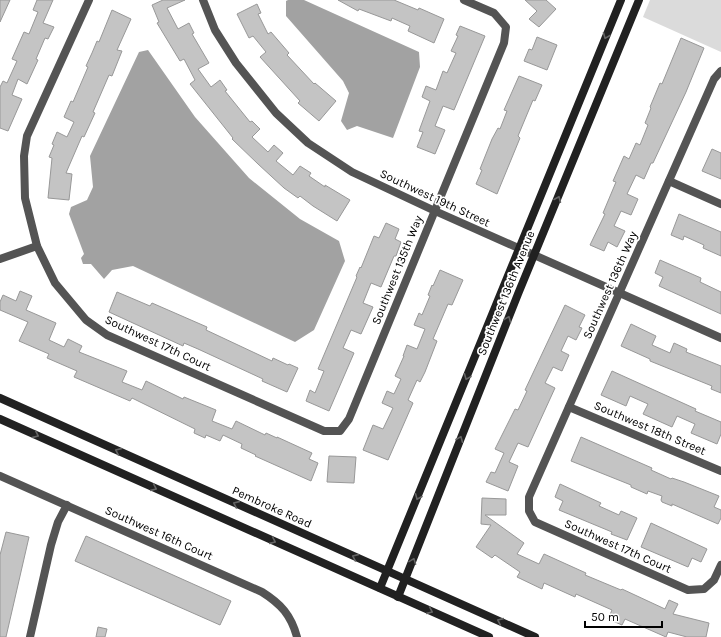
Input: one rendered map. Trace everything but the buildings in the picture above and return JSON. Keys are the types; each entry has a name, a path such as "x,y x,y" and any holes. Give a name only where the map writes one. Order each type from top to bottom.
{"street":[{"name":"Southwest 17th Court","path":"89,0 27,136 24,156 24,198 37,246 56,283 86,320 108,335 324,431 340,431"},
{"name":"Southwest 19th Street","path":"203,0 215,30 236,63 276,113 308,143 352,172 434,211 721,338"},
{"name":"Southwest 135th Way","path":"340,431 349,419 504,43 506,27 494,13 464,0"},
{"name":"Southwest 136th Avenue","path":"380,588 518,248 621,0"},
{"name":"Southwest 136th Avenue","path":"398,597 436,498 534,255 639,0"},
{"name":"Southwest 136th Way","path":"529,511 529,497 714,78 721,71"},
{"path":"669,181 721,204"},
{"path":"0,259 37,246"},
{"name":"Pembroke Road","path":"0,398 535,637"},
{"name":"Southwest 18th Street","path":"569,407 721,471"},
{"path":"0,419 489,637"},
{"name":"Southwest 16th Court","path":"0,476 262,592 280,605 292,622 296,633"},
{"path":"30,637 51,545 58,522 67,505"},
{"name":"Southwest 17th Court","path":"529,511 535,522 669,583 688,590 704,589 714,580 721,565"}],"shaded area":[{"path":"304,0 419,52 420,67 393,138 357,126 347,130 341,121 349,93 343,81 286,16 286,1"},
{"path":"650,0 721,0 721,52 643,17"},
{"path":"148,50 195,117 249,178 300,219 339,241 345,261 314,330 295,342 133,266 112,270 104,279 91,264 83,264 81,258 84,254 69,214 71,207 87,200 93,187 90,156 139,52"}]}
